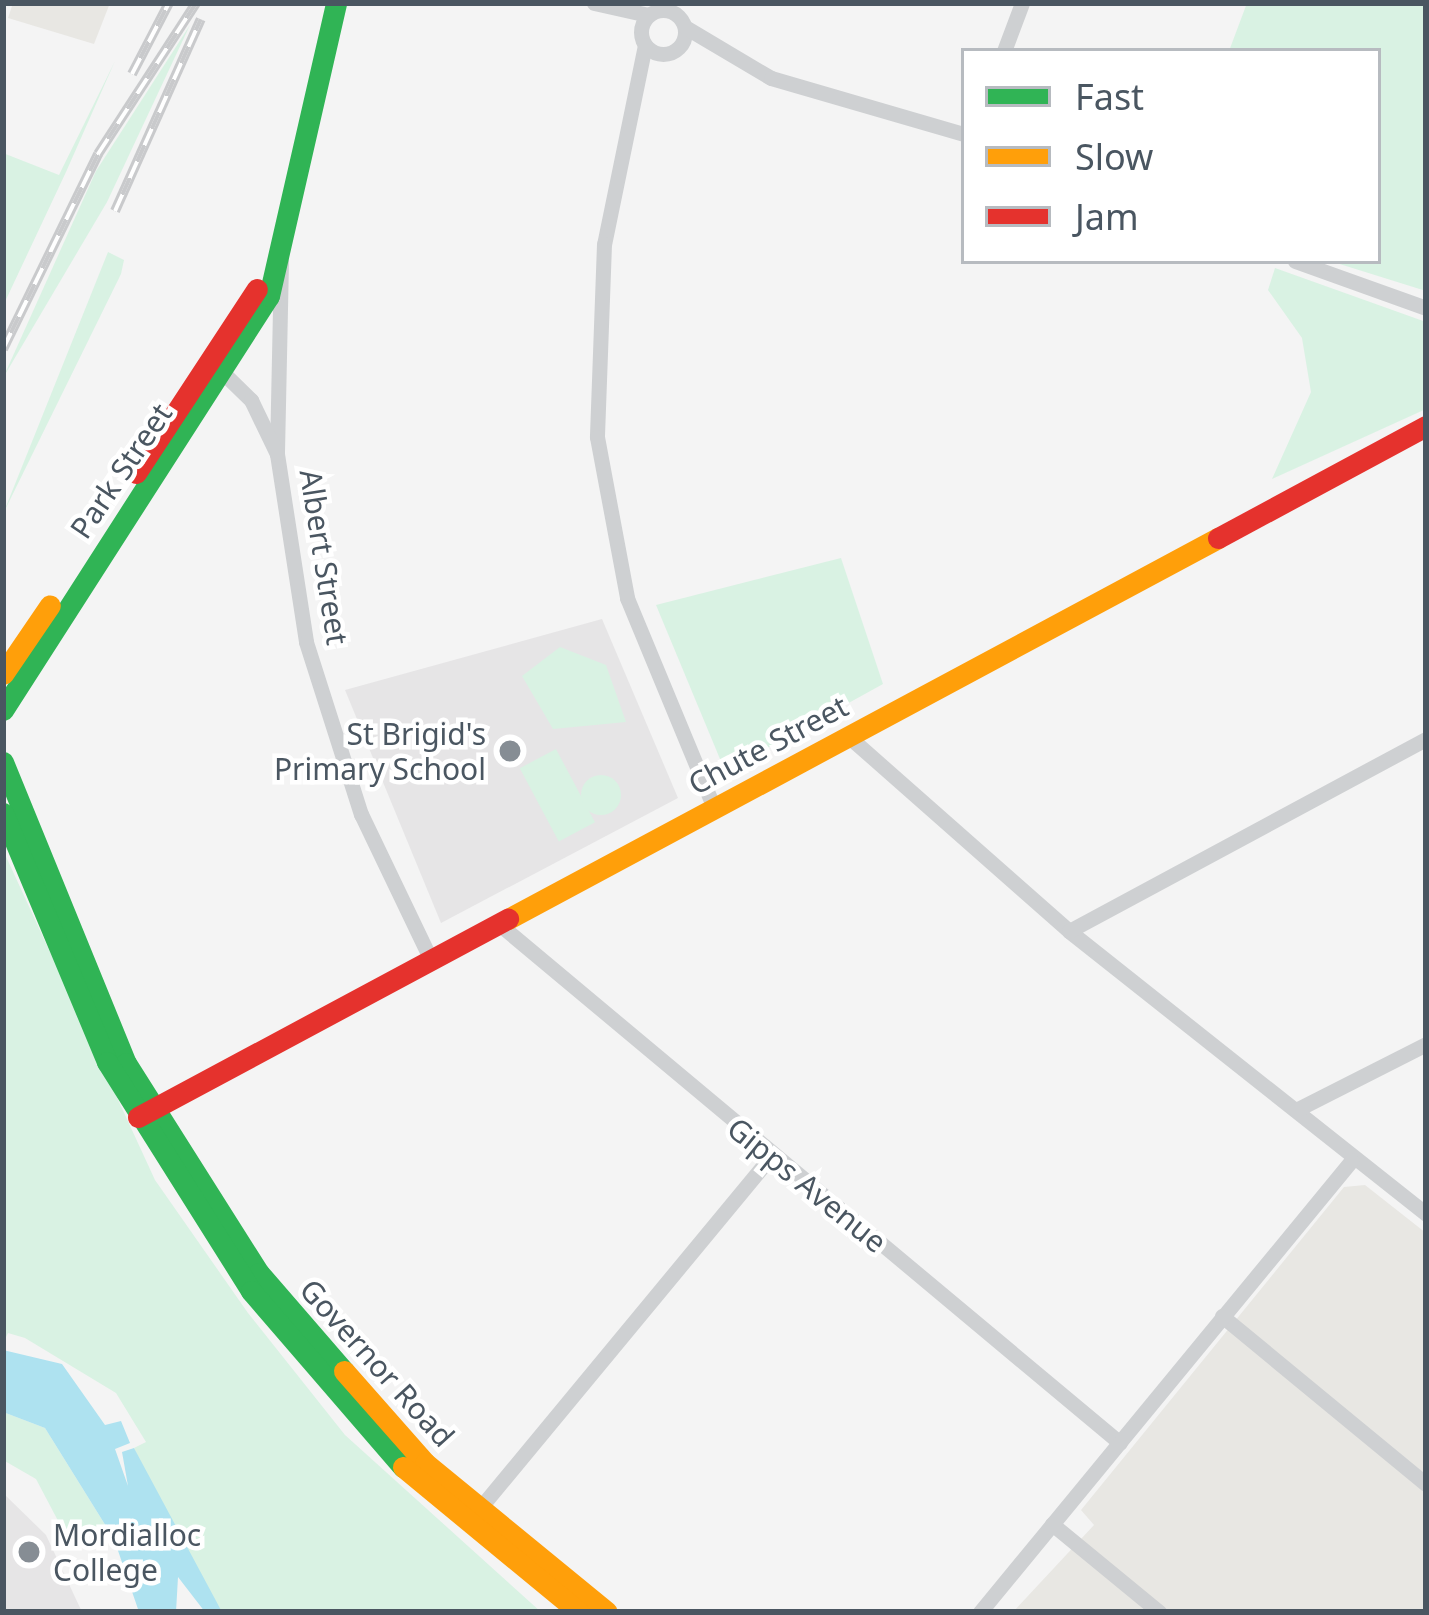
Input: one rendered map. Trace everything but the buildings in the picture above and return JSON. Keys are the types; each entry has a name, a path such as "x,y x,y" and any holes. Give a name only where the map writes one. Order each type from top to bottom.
{"street":[{"name":"Albert Street","path":"325,3 275,258 277,454 326,715 431,960"},
{"name":"Albert Street","path":"275,258 336,3"},
{"path":"1005,48 1022,3"},
{"path":"600,5 651,20 682,15"},
{"path":"638,99 673,50 682,15"},
{"path":"682,15 725,56"},
{"path":"651,20 673,50 725,56 808,92 961,133"},
{"path":"651,20 602,260 597,437 627,598 714,808"},
{"name":"Park Street","path":"3,710 217,367 275,258"},
{"path":"1303,264 1426,308"},
{"name":"Park Street","path":"3,674 217,367"},
{"path":"217,367 277,454"},
{"name":"Chute Street","path":"145,1113 1426,426"},
{"path":"848,736 1069,931 1296,1110 1352,1160 1426,1214"},
{"path":"1069,931 1426,739"},
{"path":"3,762 78,961 145,1113"},
{"path":"3,813 145,1113"},
{"name":"Gipps Avenue","path":"499,924 1120,1443"},
{"path":"1296,1110 1426,1044"},
{"name":"Governor Road","path":"145,1113 281,1330 471,1518 579,1612"},
{"path":"471,1518 771,1156"},
{"path":"980,1612 1352,1160"},
{"path":"1222,1316 1426,1484"},
{"name":"Governor Road","path":"471,1518 608,1612"},
{"path":"1052,1524 1159,1612"}],"shaded area":[{"path":"13,3 110,3 94,44 8,18"},
{"name":"St Brigid's Primary School","path":"602,619 678,798 441,923 345,690"},
{"path":"1365,1185 1426,1233 1426,1612 1013,1612 1094,1525 1081,1510 1344,1187"},
{"name":"Mordialloc College","path":"3,1493 46,1535 82,1612 3,1612"}],"green space":[{"path":"1247,3 1426,3 1426,291 1340,264 1381,264 1381,48 1230,48"},
{"path":"190,25 107,202 3,378 96,171"},
{"path":"115,61 3,306 3,153 59,175"},
{"path":"108,252 124,260 121,274 3,514"},
{"path":"1275,268 1426,322 1426,409 1272,479 1311,392 1302,338 1268,290"},
{"path":"841,558 883,684 725,771 656,605"},
{"path":"560,647 606,665 626,722 553,729 522,676"},
{"path":"556,749 595,822 559,842 520,768"},
{"path":"601,775 615,781 621,795 615,809 601,815 587,809 581,795 587,781"},
{"path":"3,850 155,1180 248,1313 345,1435 541,1612 222,1612 167,1522 134,1448 146,1442 116,1393 25,1338 8,1333 3,1343"},
{"path":"3,1412 45,1428 114,1539 65,1534 36,1479 3,1460"}],"water":[{"path":"3,1350 62,1364 105,1425 121,1421 130,1443 115,1449 128,1486 122,1452 134,1448 222,1612 205,1612 178,1577 176,1612 139,1612 114,1539 45,1428 3,1412"}],"railway":[{"path":"132,74 169,3"},
{"path":"3,349 98,154 196,3"},
{"path":"115,211 201,19"}],"traffic: fast":[{"path":"3,710 269,296 336,3"},
{"path":"3,762 126,1063 259,1273 344,1371"},
{"path":"3,813 107,1062 251,1291 403,1467"}],"traffic: slow":[{"path":"508,919 1218,538"},
{"path":"3,674 50,605"},
{"path":"344,1371 425,1463 607,1612"},
{"path":"403,1467 579,1612"}],"traffic: jam":[{"path":"136,473 257,289"},
{"path":"1218,538 1426,426"},
{"path":"138,1117 508,919"}],"place":[{"name":"St Brigid's Primary School","path":"510,751"},
{"name":"Mordialloc College","path":"29,1552"}]}
